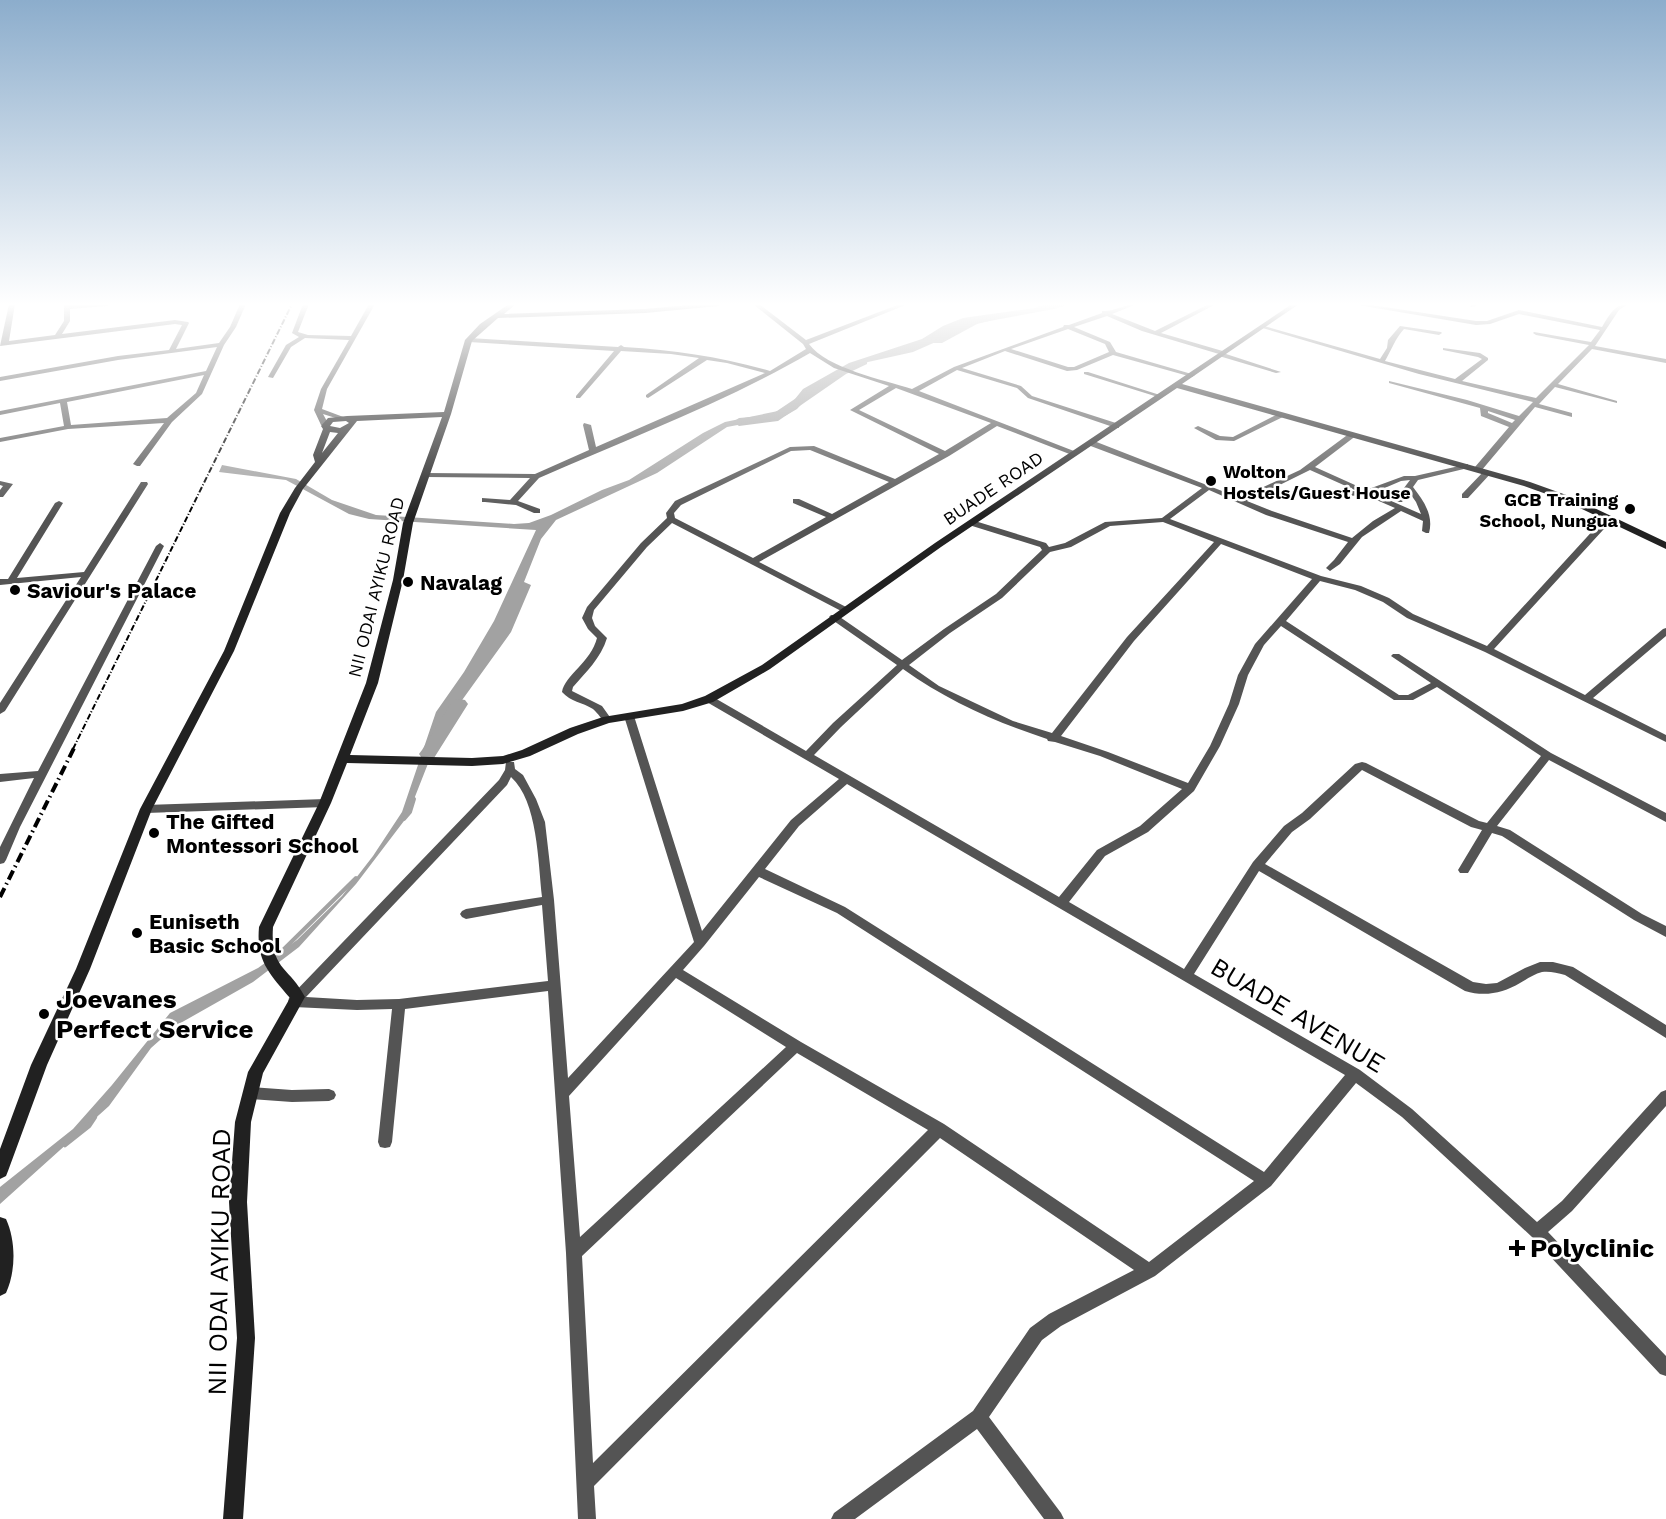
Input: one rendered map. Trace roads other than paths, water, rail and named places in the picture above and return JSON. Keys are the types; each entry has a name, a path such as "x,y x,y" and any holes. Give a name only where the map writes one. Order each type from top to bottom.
{"street":[{"path":"0,379 23,375"},
{"path":"0,413 195,375"},
{"path":"137,464 169,420 199,394 209,375"},
{"path":"326,427 318,410 324,389 332,375"},
{"name":"NII ODAI AYIKU ROAD","path":"233,1519 246,1338 238,1202 239,1151 256,1072 296,999 272,968 266,956 264,943 266,927 325,802 372,683 398,580 410,519 447,414 457,375"},
{"path":"578,397 597,375"},
{"path":"648,396 679,375"},
{"path":"513,502 536,476 767,375"},
{"path":"858,375 913,391 1075,453"},
{"path":"913,391 943,375"},
{"path":"979,375 1019,387 1030,397 1116,426"},
{"path":"1092,375 1160,396"},
{"name":"BUADE ROAD","path":"510,764 574,731 607,720 683,707 710,699 766,667 834,617 1192,375"},
{"path":"1433,375 1537,403 1569,415"},
{"path":"1457,381 1465,375"},
{"path":"1478,469 1513,426 1564,375"},
{"path":"1391,382 1520,419"},
{"path":"1176,385 1488,472 1566,498 1666,546"},
{"path":"1555,385 1615,402"},
{"path":"894,386 854,410 946,454"},
{"path":"63,400 68,428"},
{"path":"1484,408 1484,414 1513,426"},
{"path":"318,410 347,423"},
{"path":"318,460 317,455 326,427 331,420 347,423 447,414"},
{"path":"1198,428 1219,438 1234,439 1283,416"},
{"path":"0,440 68,428 169,420"},
{"path":"0,1170 39,1065 83,969 146,809 229,651 285,513 318,460 326,455 347,423"},
{"path":"754,561 830,516 946,454 996,423"},
{"path":"587,425 593,450"},
{"path":"1240,501 1310,467 1353,435"},
{"path":"1091,443 1240,501 1353,541"},
{"path":"671,519 670,513 678,503 790,449 800,447 811,448 896,482"},
{"path":"1327,494 1356,494 1406,477 1414,478 1465,466"},
{"path":"1310,467 1400,504 1427,520"},
{"path":"1465,496 1488,472"},
{"path":"426,475 536,476"},
{"path":"1330,568 1338,562 1353,541 1400,504 1414,478"},
{"path":"0,483 9,484 0,495"},
{"path":"0,711 144,484"},
{"path":"1408,486 1420,502 1427,520 1426,531"},
{"path":"1164,520 1208,487"},
{"path":"485,500 513,502 537,511"},
{"path":"796,501 830,516"},
{"path":"11,581 59,503"},
{"path":"671,519 845,610"},
{"path":"607,720 600,707 572,697 567,692 568,686 601,645 602,639 591,627 587,618 590,609 644,545 671,519"},
{"path":"808,755 901,666 999,596 1047,550 1068,545 1107,524 1164,520 1318,578 1358,588 1386,600 1410,616 1488,650 1666,739"},
{"path":"1488,650 1600,528 1612,520"},
{"path":"972,523 1043,545 1047,550"},
{"path":"1052,739 1069,723 1102,674 1145,622 1219,541"},
{"path":"0,860 14,827 160,546"},
{"path":"0,582 87,574"},
{"path":"1061,903 1101,853 1144,829 1190,788 1215,746 1234,704 1243,675 1260,644 1318,578"},
{"path":"834,617 901,666 936,688 1009,723 1052,739 1104,754 1190,788"},
{"path":"1280,621 1397,698 1410,699 1438,683"},
{"path":"1586,699 1666,631"},
{"path":"1396,656 1546,755 1666,818"},
{"name":"BUADE AVENUE","path":"710,699 1355,1074 1407,1113 1538,1232 1666,1368"},
{"path":"629,716 700,943"},
{"path":"1464,870 1489,828 1546,755"},
{"path":"343,759 510,764"},
{"path":"510,764 531,799 539,822 548,900 574,1253 587,1519"},
{"path":"296,999 503,782 510,764"},
{"path":"1186,975 1257,866 1288,829 1306,816 1359,767 1366,767 1475,824 1506,833 1638,917 1666,932"},
{"path":"0,778 43,774"},
{"path":"562,1094 700,943 795,823 846,779"},
{"path":"146,809 325,802"},
{"path":"1257,866 1470,987 1494,990 1536,967 1557,966 1569,971 1666,1032"},
{"path":"758,872 841,910 1266,1181"},
{"path":"466,914 548,900"},
{"path":"675,971 796,1046 939,1130 1149,1272"},
{"path":"296,999 357,1005 399,1004 555,985"},
{"path":"385,1142 399,1004"},
{"path":"574,1253 796,1046"},
{"path":"840,1519 979,1418 1036,1334 1055,1320 1149,1272 1266,1181 1355,1074"},
{"path":"250,1093 329,1095"},
{"path":"1538,1232 1567,1206 1666,1096"},
{"path":"586,1482 939,1130"},
{"path":"0,1225 5,1253 0,1287"},
{"path":"979,1418 1055,1519"}],"waterway":[{"path":"739,422 774,418 838,375"},
{"path":"428,754 459,704"},
{"path":"404,819 410,812 414,799"},
{"path":"282,951 356,878"},
{"path":"65,1145 89,1126 95,1117"}],"railway":[{"path":"73,749 257,375"},
{"path":"0,897 74,748"}],"place":[{"name":"Wolton Hostels/Guest House","path":"1211,481"},
{"name":"GCB Training School, Nungua","path":"1630,509"},
{"name":"Navalag","path":"408,582"},
{"name":"Saviour's Palace","path":"15,590"},
{"name":"The Gifted Montessori School","path":"154,833"},
{"name":"Euniseth Basic School","path":"137,933"},
{"name":"Joevanes Perfect Service","path":"44,1014"},
{"name":"Polyclinic","path":"1517,1248"}]}
